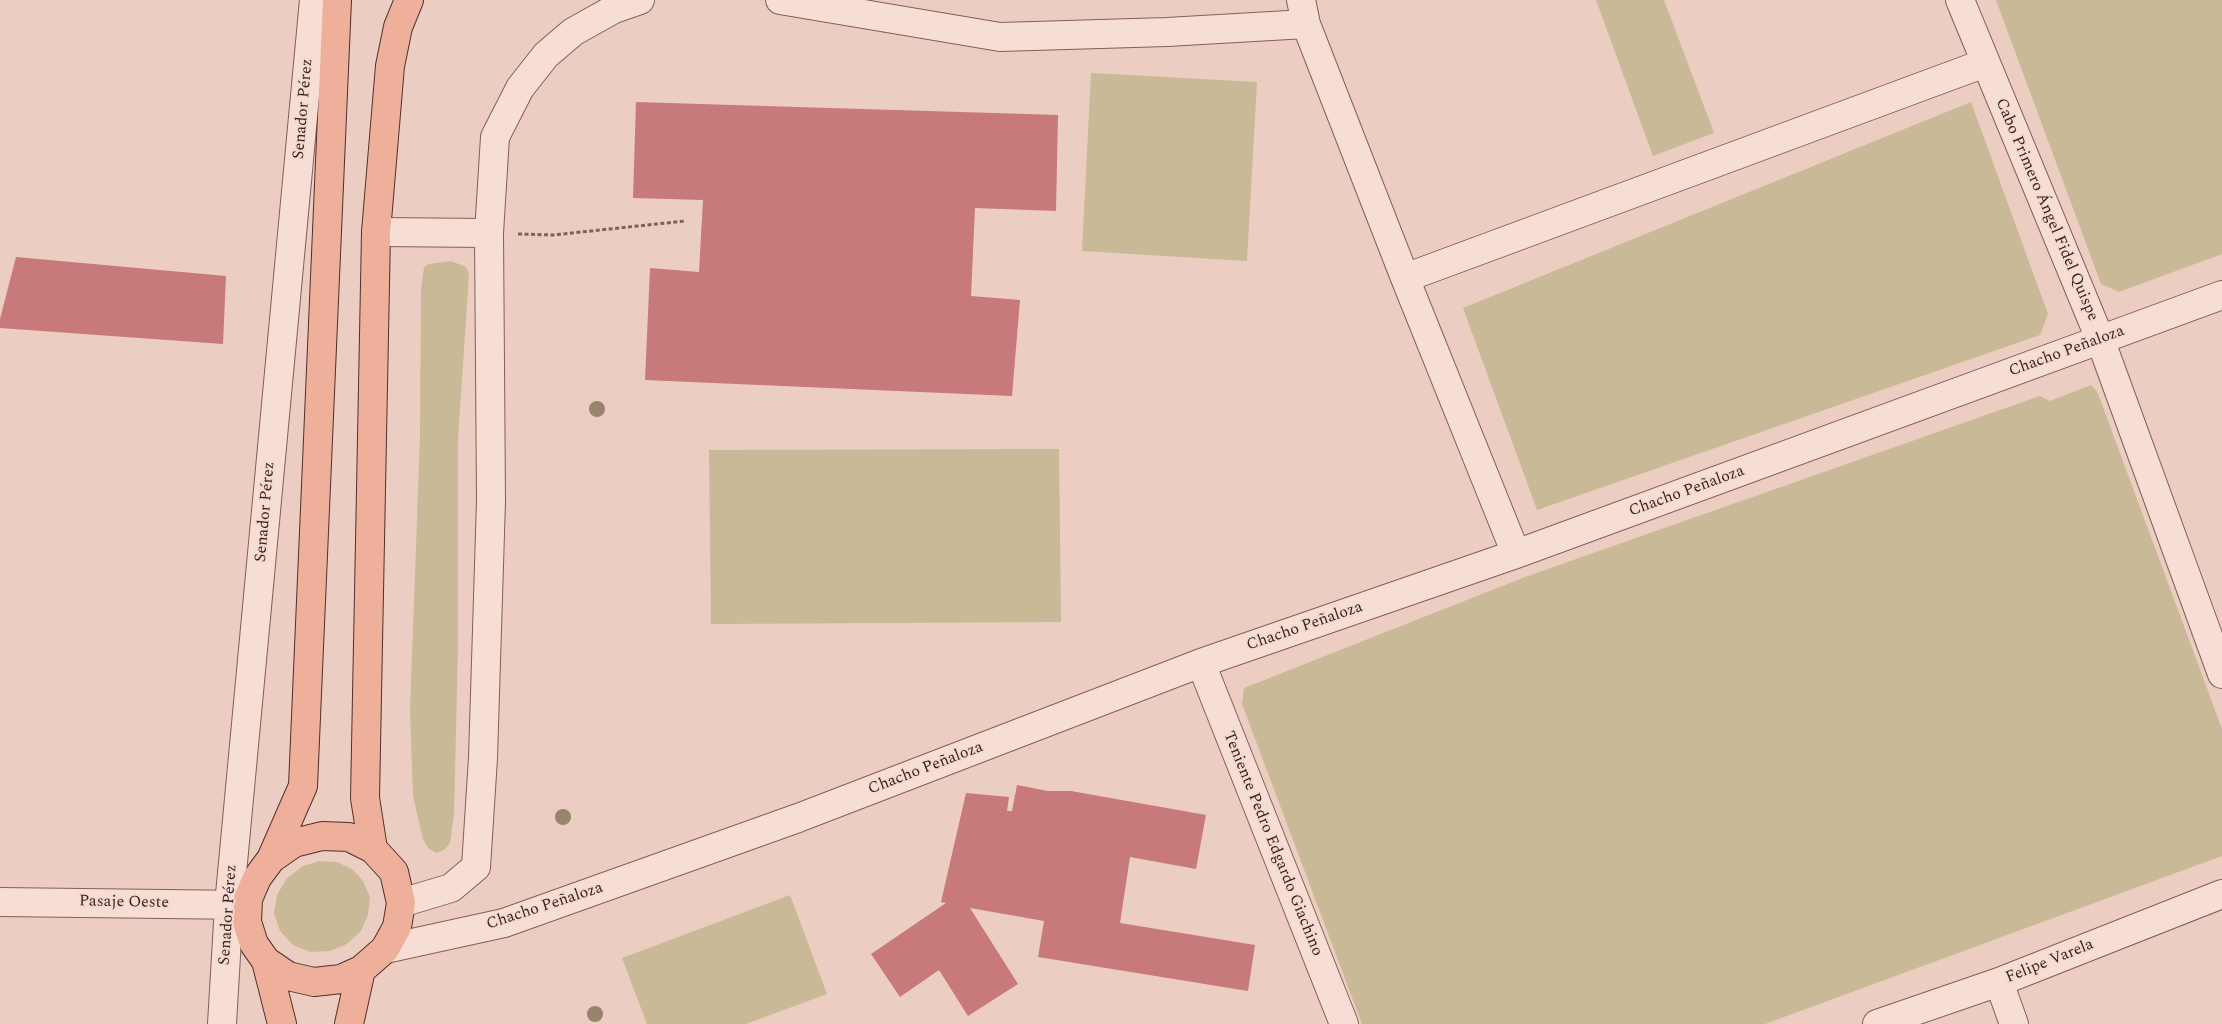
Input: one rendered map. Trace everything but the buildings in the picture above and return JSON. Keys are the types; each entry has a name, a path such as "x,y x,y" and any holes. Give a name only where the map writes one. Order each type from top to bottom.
{"main road":[{"path":"282,1024 266,962 254,944 247,922 238,905 271,859 303,786 317,422 337,0"},
{"path":"373,848 364,798 376,232 390,66 398,27 409,0"},
{"path":"266,962 288,976 314,982 342,979 361,970 385,949 397,927 401,903 394,872 373,848 349,837 322,836 294,843 271,859"},
{"path":"349,1024 361,970"}],"street":[{"name":"Senador Pérez","path":"222,1024 238,905 314,0"},
{"path":"401,903 452,888 476,867 483,758 491,501 489,233 495,136 520,88 546,54 573,32 614,9 640,0"},
{"path":"780,0 1000,37 1167,32 1304,12 1405,278 1516,554"},
{"name":"Cabo Primero Ángel Fidel Quispe","path":"1960,0 2100,340 2222,674"},
{"path":"1405,278 1985,63"},
{"path":"376,232 489,233"},
{"name":"Chacho Peñaloza","path":"385,949 504,923 798,818 1201,663 1516,554 2222,294"},
{"name":"Teniente Pedro Edgardo Giachino","path":"1201,663 1344,1024"},
{"name":"Felipe Varela","path":"1877,1024 1999,982 2222,894"},
{"name":"Pasaje Oeste","path":"0,902 238,905"},
{"path":"1999,982 2014,1024"}],"path":[{"path":"489,233 553,235 684,221"}],"shaded area":[{"path":"1596,0 1664,0 1714,133 1653,156"},
{"path":"1996,0 2222,0 2222,254 2119,292 2101,284"},
{"path":"1091,73 1257,82 1247,261 1082,251"},
{"path":"1971,102 2048,314 2040,335 1537,510 1463,308"},
{"path":"451,261 466,267 469,275 458,439 458,648 454,814 450,843 444,850 436,853 428,848 423,839 413,796 410,711 420,435 421,290 424,267 429,264"},
{"path":"2091,385 2097,391 2222,729 2222,856 1765,1024 1362,1024 1242,704 1244,688 1525,577 2040,396 2050,401"},
{"path":"1059,449 1061,622 711,624 709,450"},
{"path":"320,861 337,862 352,869 363,881 370,897 368,915 361,931 347,944 330,951 310,952 293,945 280,931 274,913 277,895 287,878 303,866"},
{"path":"790,895 827,994 746,1024 647,1024 622,958"}]}
